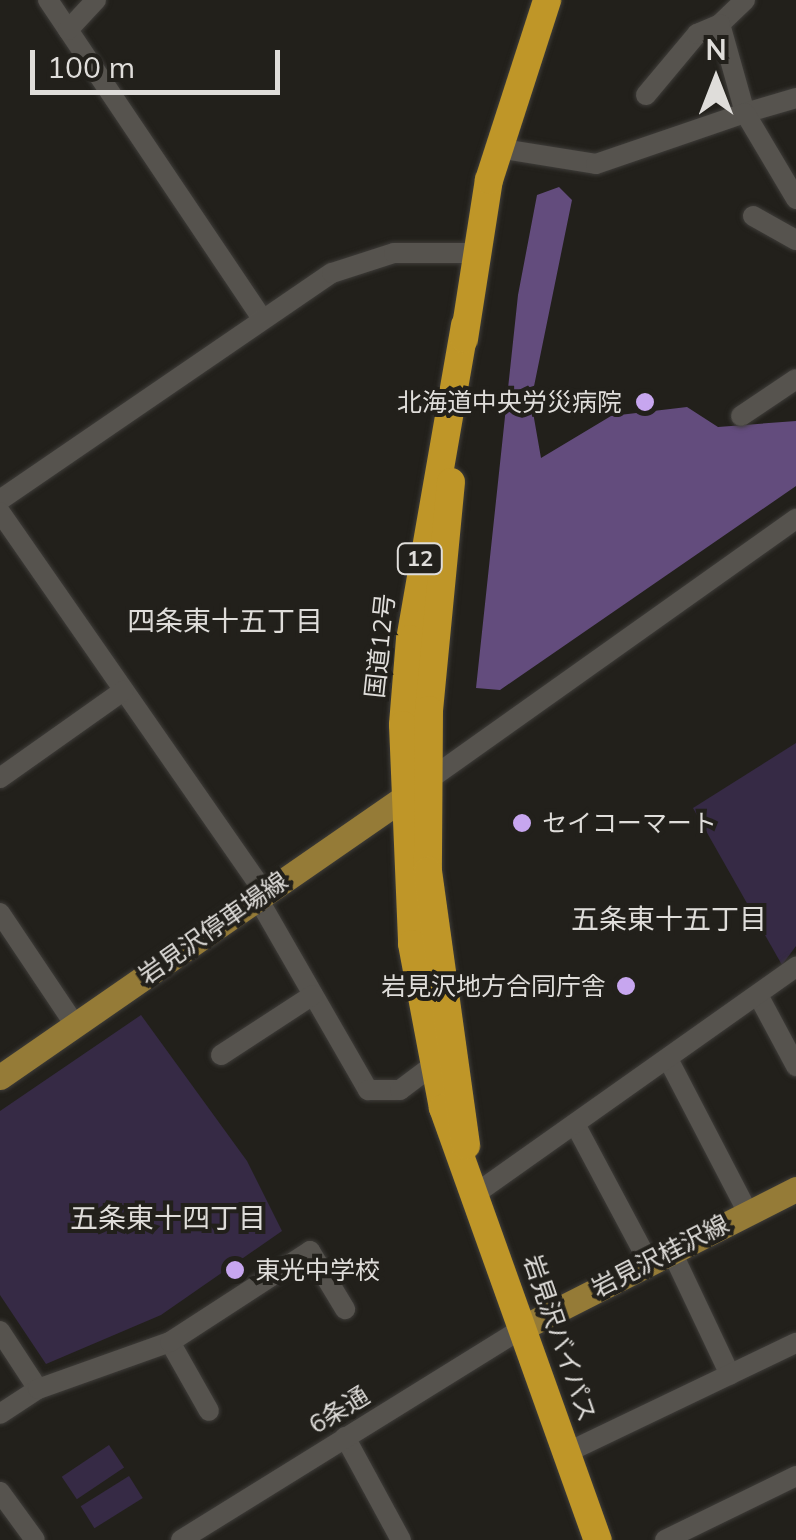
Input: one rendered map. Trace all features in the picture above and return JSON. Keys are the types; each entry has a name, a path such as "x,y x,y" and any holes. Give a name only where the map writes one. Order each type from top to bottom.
{"highway":[{"name":"国道12号","path":"416,789 419,568 497,148 547,0"},
{"name":"岩見沢バイパス","path":"416,789 412,944 432,1066 598,1540"},
{"name":"岩見沢バイパス","path":"416,789 466,1156"}],"main road":[{"name":"岩見沢停車場線","path":"0,1077 416,789"},
{"name":"岩見沢桂沢線","path":"526,1326 796,1188"}],"street":[{"path":"48,0 261,317"},
{"path":"68,30 96,0"},
{"path":"646,95 697,34 720,24 745,0"},
{"path":"720,24 745,114 796,200"},
{"path":"497,148 596,164 796,98"},
{"path":"754,216 796,240"},
{"path":"0,500 261,317 360,261 475,253"},
{"path":"741,416 796,378"},
{"path":"0,512 260,894 368,1090 400,1090 432,1066"},
{"path":"416,789 796,518"},
{"path":"0,778 124,691"},
{"path":"0,912 75,1026"},
{"path":"478,1192 796,967"},
{"path":"221,1055 314,994"},
{"path":"758,995 796,1066"},
{"path":"668,1059 747,1211"},
{"path":"576,1126 730,1375"},
{"path":"0,1414 38,1389 170,1342 310,1251 346,1309"},
{"name":"6条通","path":"191,1537 344,1436 526,1326"},
{"path":"0,1331 38,1389"},
{"path":"170,1342 210,1411"},
{"path":"568,1452 796,1344"},
{"path":"344,1436 401,1540"},
{"path":"665,1540 796,1476"},
{"path":"0,1492 35,1540"}],"shaded area":[{"path":"559,187 572,200 531,401 541,458 611,416 687,407 718,427 796,421 796,486 500,690 476,688 518,295 537,195"},
{"path":"796,743 796,946 782,965 693,808"},
{"path":"141,1015 247,1161 282,1231 161,1315 46,1364 0,1295 0,1111"},
{"path":"109,1445 124,1467 77,1499 62,1477"},
{"path":"129,1476 143,1498 94,1528 81,1506"}],"place":[{"name":"北海道中央労災病院","path":"645,402"},
{"name":"セイコーマート","path":"522,823"},
{"name":"岩見沢地方合同庁舎","path":"626,986"},
{"name":"東光中学校","path":"235,1270"}],"district":[{"name":"四条東十五丁目","path":"225,621"},
{"name":"五条東十五丁目","path":"669,919"},
{"name":"五条東十四丁目","path":"168,1218"}]}
